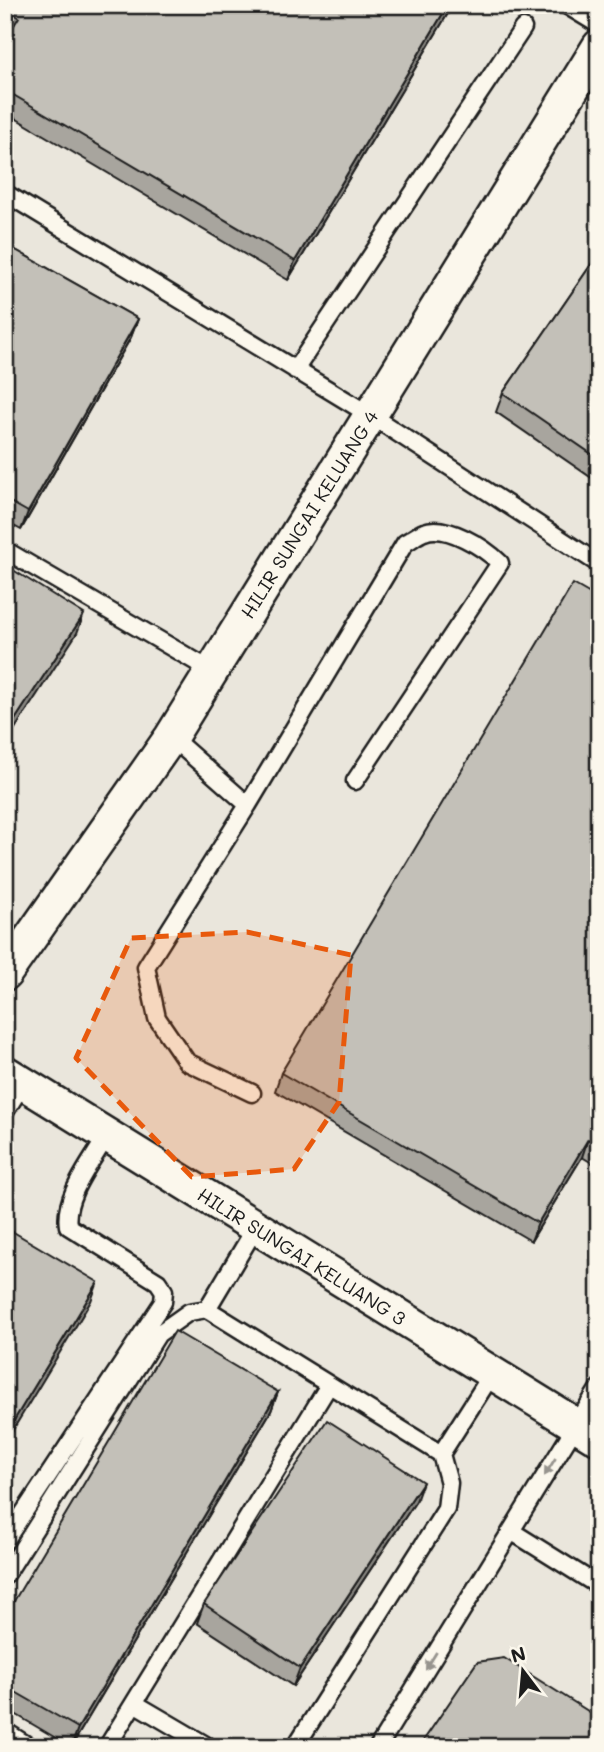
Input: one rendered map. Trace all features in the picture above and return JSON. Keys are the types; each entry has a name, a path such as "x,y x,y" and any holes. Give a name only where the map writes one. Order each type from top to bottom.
{"street":[{"name":"HILIR SUNGAI KELUANG 4","path":"5,974 171,737 599,46"},
{"name":"HILIR SUNGAI KELUANG 3","path":"14,1077 587,1432"}],"lane":[{"path":"566,5 599,26"},
{"path":"295,370 523,28"},
{"path":"5,193 370,415 599,564"},
{"path":"252,1093 187,1062 158,1018 146,967 248,805 405,543 426,530 449,533 492,555 500,563 355,781"},
{"path":"5,550 212,671"},
{"path":"171,737 248,805"},
{"path":"5,1112 14,1077"},
{"path":"5,1541 163,1302 164,1291 158,1282 68,1226 66,1213 70,1200 107,1135"},
{"path":"207,1309 256,1227"},
{"path":"5,1576 158,1334 189,1312 207,1309 441,1454 449,1483 446,1509 295,1747"},
{"path":"441,1454 492,1374"},
{"path":"107,1747 329,1385"},
{"path":"378,1747 511,1531 587,1432 599,1388"},
{"path":"511,1531 599,1586"},
{"path":"134,1703 209,1747"},
{"path":"5,1731 30,1747"}],"highlighted area":[{"path":"247,932 351,955 339,1102 294,1169 192,1177 76,1058 131,938"}],"shaded area":[{"path":"5,5 599,5 599,1747 5,1747"}],"building":[{"path":"5,5 448,5 295,261 5,90 5,40 19,17 5,9"},
{"path":"5,244 138,319 28,512 5,499"},
{"path":"599,253 599,459 503,393"},
{"path":"5,565 84,614 5,735"},
{"path":"573,584 599,599 599,1145 588,1139 538,1223 281,1073"},
{"path":"5,1227 98,1282 5,1435"},
{"path":"175,1331 278,1392 78,1728 5,1686 5,1616"},
{"path":"327,1420 423,1482 300,1668 204,1604"},
{"path":"504,1658 599,1718 599,1747 419,1747 477,1662"}]}
